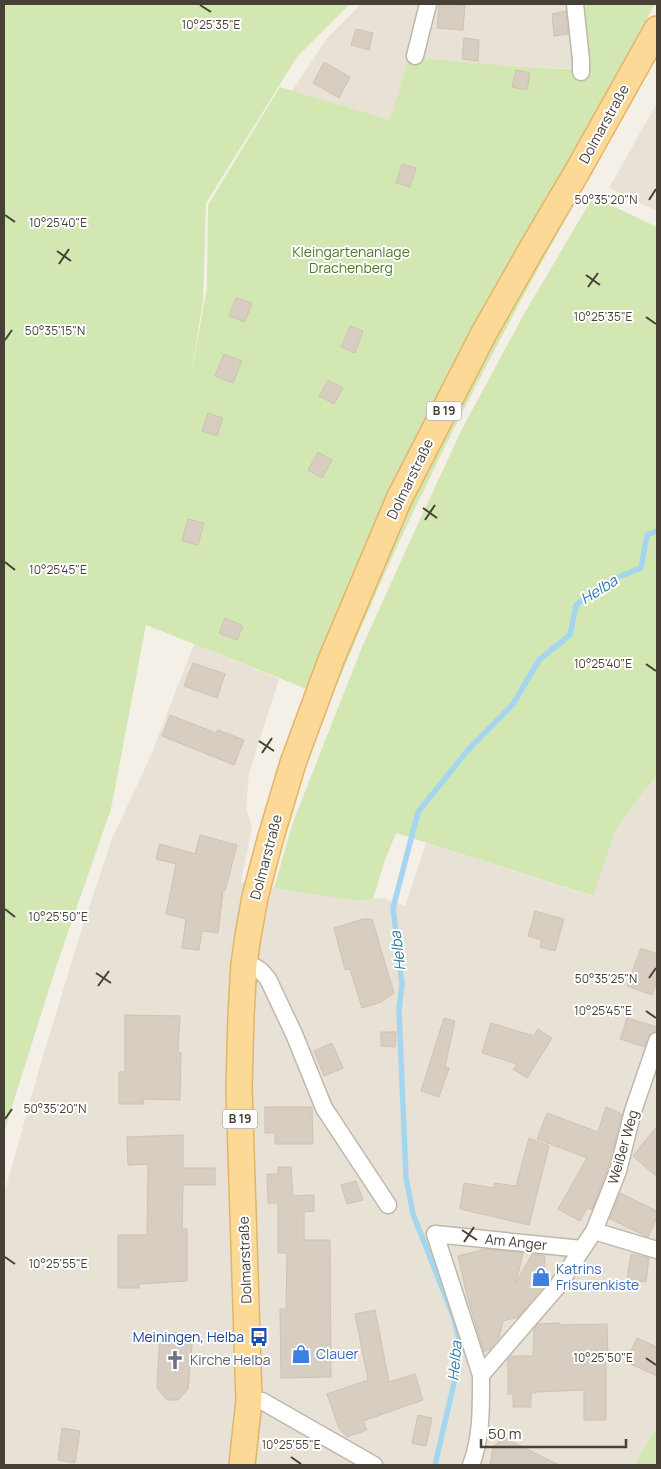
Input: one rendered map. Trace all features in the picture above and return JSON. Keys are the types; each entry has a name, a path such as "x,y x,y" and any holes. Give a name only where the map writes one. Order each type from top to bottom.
{"main road":[{"name":"Dolmarstraße","path":"242,1465 246,1438 248,1400 239,1088 241,1015 244,964 255,897 270,840 293,763 330,660 399,499 484,333 657,28"}],"street":[{"path":"415,56 428,4"},
{"path":"575,4 581,72"},
{"path":"244,964 255,967 268,979 294,1034 324,1108 388,1204"},
{"name":"Weißer Weg","path":"582,1249 594,1231 618,1171 633,1111 657,1041"},
{"path":"594,1231 657,1250"},
{"name":"Am Anger","path":"471,1465 475,1456 480,1424 481,1375 435,1234 582,1249"},
{"path":"481,1375 558,1287 582,1249"},
{"path":"248,1400 262,1400 374,1465"}],"shaded area":[{"path":"361,4 571,4 578,69 507,66 390,120 292,91 328,37"},
{"path":"657,103 657,211 609,188"},
{"path":"194,644 279,679 249,773 246,809 252,827 241,882 358,901 384,898 405,906 426,843 592,896 616,829 657,776 657,1427 634,1465 4,1465 4,1194 42,1059 112,839 151,755"}],"green space":[{"name":"Kleingartenanlage Drachenberg","path":"4,4 350,4 297,57 206,203 203,301 190,381 207,287 208,205 280,87 390,120 409,57 507,66 584,70 579,4 655,4 465,348 309,690 146,625 111,809 56,967 4,1132"},
{"path":"593,197 657,227 657,776 616,829 593,896 396,833 385,860 373,899 358,901 274,888 293,822 362,647 421,517 462,429 524,314"},
{"path":"568,215 479,379 423,491 339,679 289,808 302,761 409,504 536,260"},
{"path":"657,1427 657,1465 634,1465"}],"building":[{"path":"439,4 465,5 463,30 437,28"},
{"path":"566,11 568,34 554,36 552,14"},
{"path":"356,29 373,33 369,50 351,45"},
{"path":"464,38 479,40 478,61 462,59"},
{"path":"324,62 350,77 339,98 313,83"},
{"path":"516,70 530,73 527,90 512,87"},
{"path":"402,164 416,168 410,187 396,183"},
{"path":"236,298 252,303 245,322 229,316"},
{"path":"350,326 363,331 355,353 341,347"},
{"path":"224,354 242,361 233,383 215,376"},
{"path":"328,380 343,388 334,404 319,396"},
{"path":"208,413 223,418 217,436 202,431"},
{"path":"318,452 332,460 322,478 308,470"},
{"path":"188,519 204,523 198,545 182,541"},
{"path":"225,618 243,626 237,640 219,633"},
{"path":"193,663 225,674 217,698 184,686"},
{"path":"170,715 216,733 218,730 244,740 234,765 162,736"},
{"path":"200,835 237,845 225,891 223,891 218,933 202,931 199,950 182,948 186,919 166,914 176,864 156,859 160,844 195,854"},
{"path":"535,911 564,919 555,951 540,947 542,940 528,936"},
{"path":"363,919 372,919 394,993 381,1002 362,1008 350,969 345,970 334,928"},
{"path":"641,948 657,954 657,982 652,995 627,986"},
{"path":"125,1015 180,1016 178,1053 181,1053 180,1100 143,1099 144,1104 119,1104 119,1072 125,1072"},
{"path":"444,1018 455,1021 445,1067 449,1068 439,1097 421,1091"},
{"path":"627,1018 657,1027 657,1031 650,1034 645,1047 620,1039"},
{"path":"491,1023 534,1036 538,1029 552,1038 527,1078 513,1069 517,1064 482,1053"},
{"path":"381,1032 396,1032 395,1047 381,1046"},
{"path":"332,1043 343,1068 324,1076 314,1051"},
{"path":"265,1107 312,1107 313,1144 275,1144 275,1133 265,1133"},
{"path":"606,1107 622,1114 608,1168 592,1210 587,1208 580,1221 558,1209 587,1158 537,1139 547,1113 598,1132"},
{"path":"657,1126 657,1177 633,1156"},
{"path":"183,1135 183,1168 215,1168 215,1185 183,1185 182,1229 187,1229 187,1281 139,1284 139,1288 118,1288 118,1235 147,1235 148,1164 128,1165 127,1137"},
{"path":"529,1138 549,1146 529,1225 460,1209 464,1183 494,1188 494,1183 516,1186"},
{"path":"278,1167 291,1167 293,1196 314,1195 314,1211 304,1212 304,1240 330,1240 331,1377 281,1378 280,1309 286,1309 287,1253 278,1253 278,1203 268,1203 267,1174 278,1174"},
{"path":"356,1181 363,1200 347,1204 341,1185"},
{"path":"620,1193 657,1211 657,1217 648,1237 610,1219"},
{"path":"485,1249 523,1253 516,1283 532,1254 545,1256 543,1287 518,1317 503,1321 499,1338 490,1349 484,1352 467,1296 458,1256"},
{"path":"631,1254 649,1258 646,1282 627,1279"},
{"path":"375,1310 389,1382 415,1374 423,1400 363,1421 367,1430 347,1437 339,1428 327,1394 368,1380 355,1314"},
{"path":"560,1323 560,1325 607,1324 606,1420 584,1420 584,1390 531,1393 531,1407 513,1407 513,1394 508,1394 508,1359 510,1356 533,1356 534,1329 538,1324"},
{"name":"Kirche Helba","path":"160,1332 193,1333 188,1389 178,1400 167,1400 157,1388"},
{"path":"637,1338 657,1347 657,1376 626,1362"},
{"path":"418,1415 432,1418 426,1446 412,1443"},
{"path":"62,1428 80,1431 75,1463 58,1460"},
{"path":"507,1439 559,1465 490,1465 493,1447 498,1442"}],"waterway":[{"name":"Helba","path":"435,1465 457,1370 459,1340 454,1318 413,1214 406,1178 399,1010 402,984 393,908 418,812 468,750 513,704 539,660 570,635 576,605 611,580 641,568 647,535 657,531"}],"place":[{"name":"Katrins Frisurenkiste","path":"541,1277"},
{"name":"Meiningen, Helba","path":"259,1337"},
{"name":"Clauer","path":"301,1354"},
{"name":"Kirche Helba","path":"175,1360"}]}
